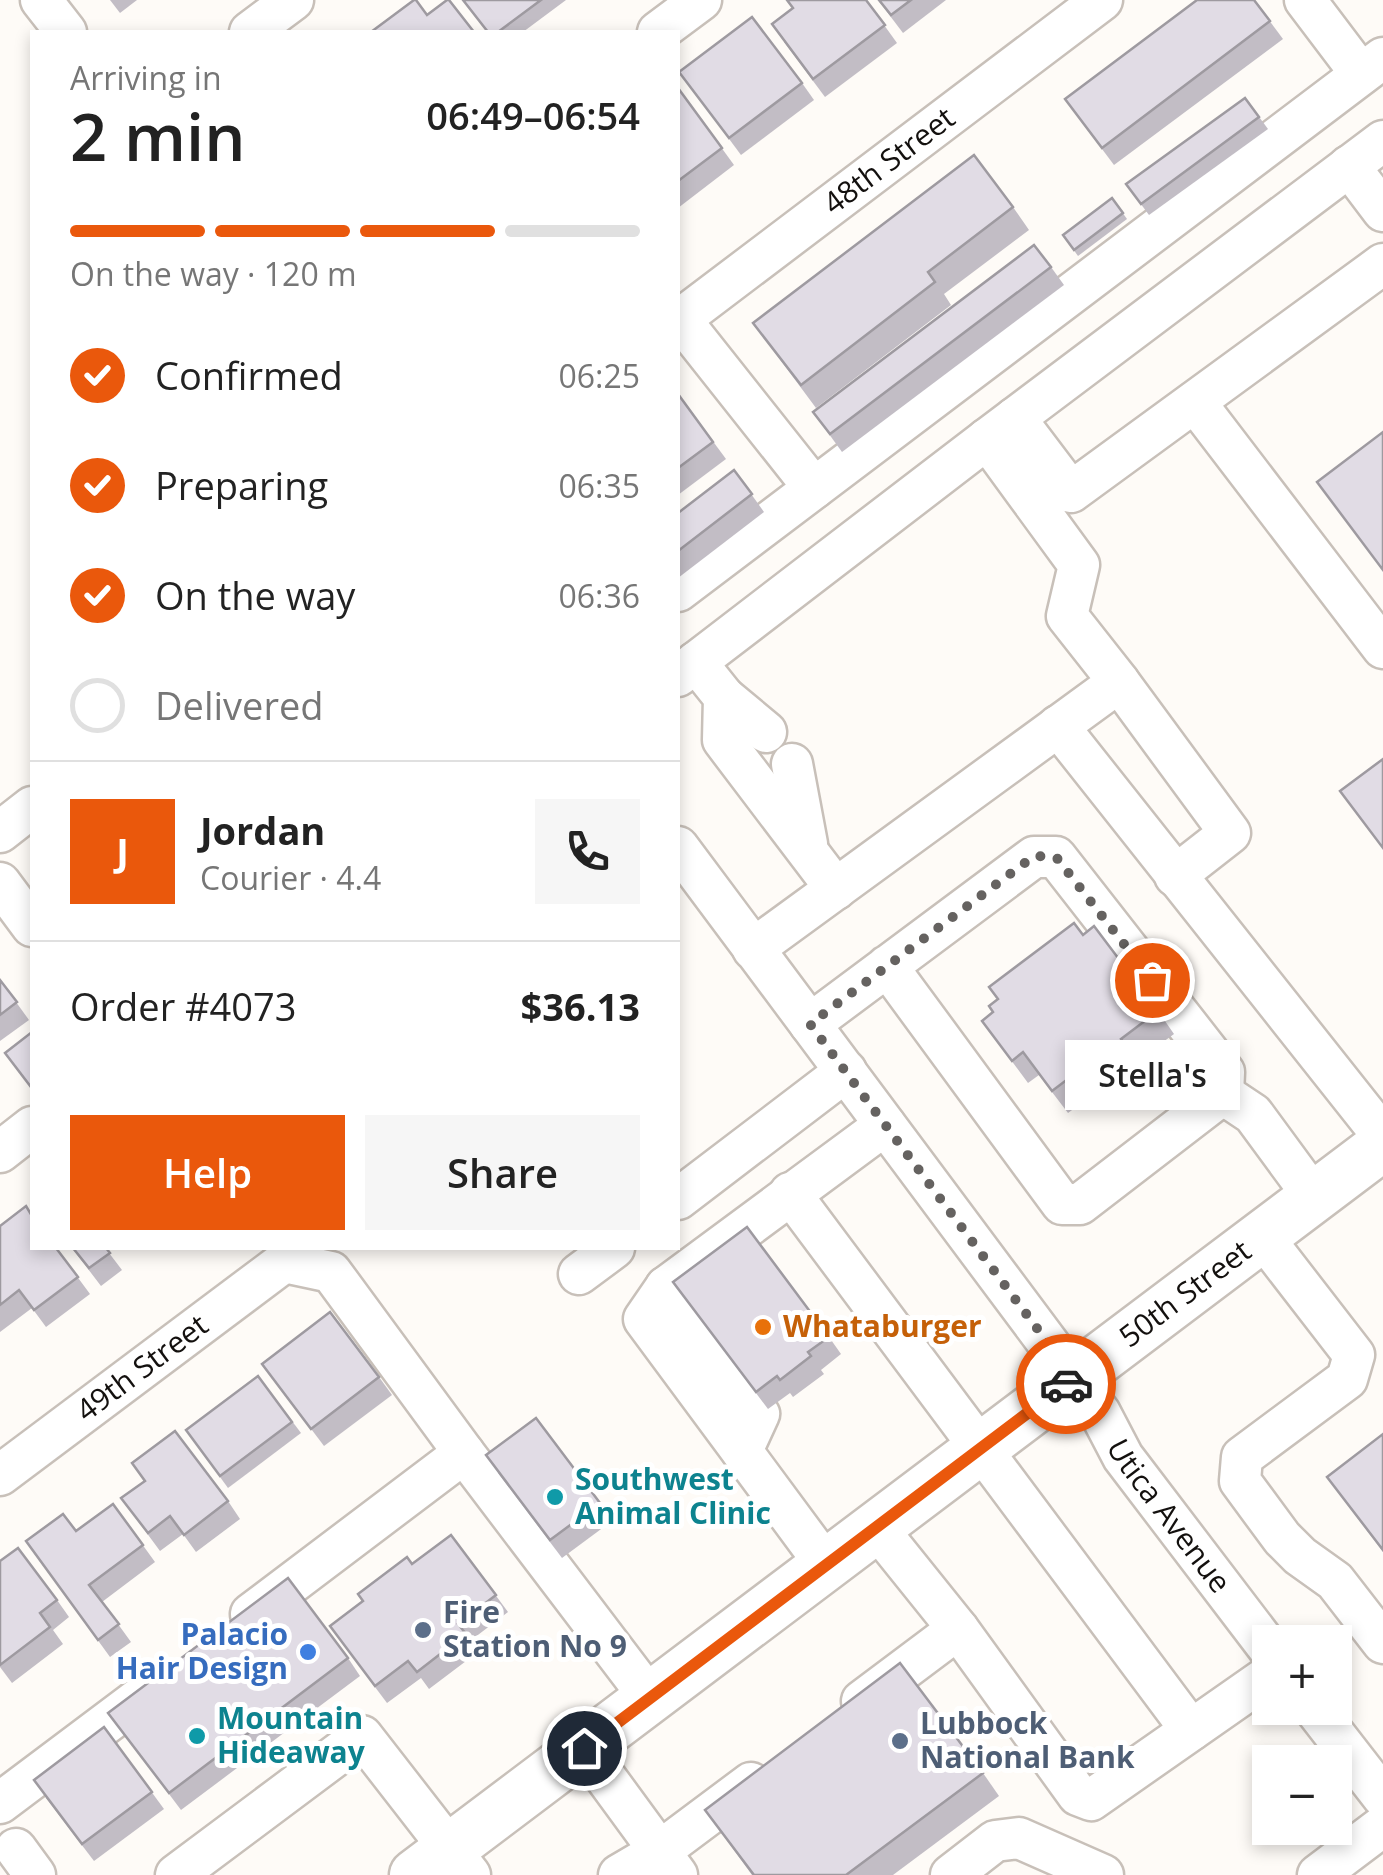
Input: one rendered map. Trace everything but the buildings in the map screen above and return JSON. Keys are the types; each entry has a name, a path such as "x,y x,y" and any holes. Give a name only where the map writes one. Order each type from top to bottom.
{"main road":[{"name":"50th Street","path":"445,1866 584,1748 1383,1145"}],"street":[{"path":"41,0 64,30"},
{"path":"253,30 293,0"},
{"path":"661,30 701,0"},
{"name":"48th Street","path":"680,319 1102,0"},
{"path":"680,589 1372,66 1306,0"},
{"path":"766,732 687,669 1383,140"},
{"path":"1349,166 1383,211"},
{"path":"1001,428 1071,492 1383,264"},
{"path":"680,321 814,488"},
{"path":"1195,402 1383,648"},
{"path":"1001,428 1079,565 1067,616 1230,833 1176,876"},
{"path":"754,949 1118,682"},
{"path":"724,697 722,740 836,889"},
{"path":"1058,726 1383,1136"},
{"path":"792,764 808,852"},
{"path":"0,832 30,810"},
{"name":"Utica Avenue","path":"680,850 1100,1413 1123,1457 1252,1626"},
{"path":"810,1024 886,966 1034,856 1056,857 1224,1072 1223,1094 1080,1204 1062,1204 886,966"},
{"path":"0,883 30,919"},
{"path":"680,1197 846,1072"},
{"path":"1223,1094 1253,1114 1314,1196"},
{"path":"826,1565 644,1319 666,1287 885,1125"},
{"path":"0,1152 30,1129"},
{"path":"790,1193 1191,1730"},
{"path":"1262,1236 1354,1355 1346,1379 1242,1457 1240,1480 1282,1538 1335,1581 1383,1643"},
{"path":"579,1274 611,1250"},
{"path":"278,1255 331,1272 650,1698"},
{"name":"49th Street","path":"0,1475 278,1255"},
{"path":"0,1803 464,1453"},
{"path":"876,1527 958,1630 1078,1795 1092,1800 1252,1688"},
{"path":"832,1723 958,1630"},
{"path":"1327,1725 1383,1798"},
{"path":"176,1875 362,1736 445,1866"},
{"path":"584,1748 668,1863"},
{"path":"619,1875 668,1863 785,1758"},
{"path":"1318,1875 1383,1826"},
{"path":"951,1875 995,1841 1018,1838 1104,1875"}],"way so far":[{"path":"1066,1384 1074,1378 810,1024 1034,856 1056,857 1152,980"}],"place":[{"name":"Stella's","path":"1152,980"},
{"name":"Whataburger","path":"763,1327"},
{"name":"Southwest Animal Clinic","path":"555,1497"},
{"name":"Fire Station No 9","path":"423,1630"},
{"name":"Palacio Hair Design","path":"308,1652"},
{"name":"Mountain Hideaway","path":"197,1736"},
{"name":"Lubbock National Bank","path":"900,1741"}],"route":[{"path":"584,1748 1066,1384"}]}
